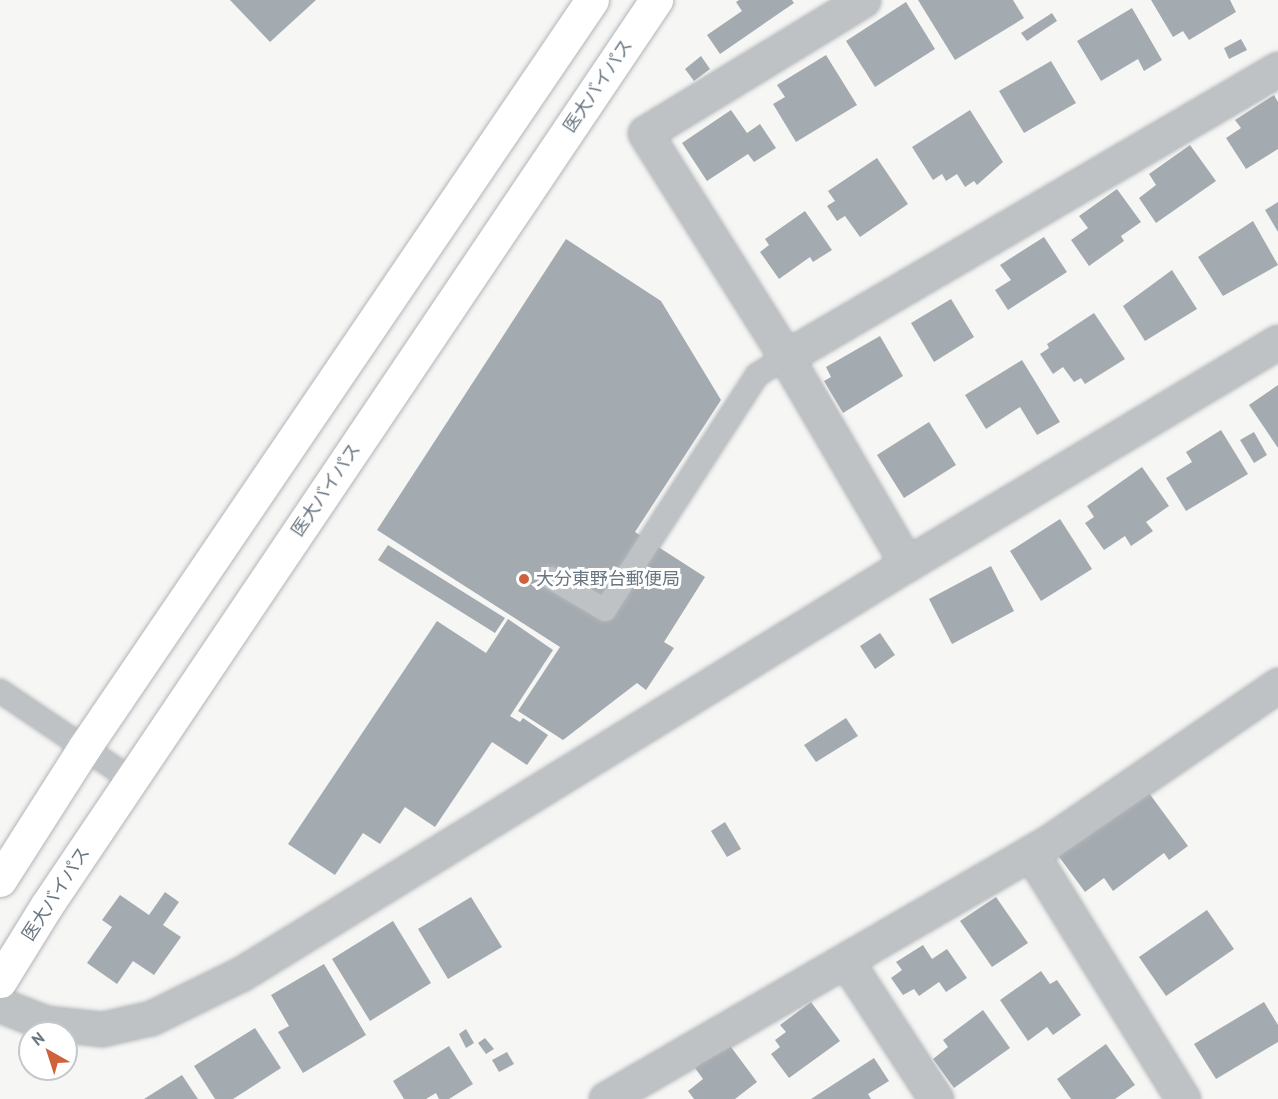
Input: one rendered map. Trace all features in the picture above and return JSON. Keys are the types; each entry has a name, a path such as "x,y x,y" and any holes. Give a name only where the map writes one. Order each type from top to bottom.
{"main road":[{"path":"0,880 84,748 592,0"},
{"name":"医大バイパス","path":"0,981 132,780 656,0"}],"street":[{"path":"863,0 645,133 786,357 907,564"},
{"path":"786,357 1278,69"},
{"path":"0,1005 37,1021 74,1028 102,1029 151,1018 241,974 907,564 1278,342"},
{"path":"606,1099 847,962 1031,853 1278,685"},
{"path":"1031,853 1183,1099"},
{"path":"847,962 936,1099"}],"lane":[{"path":"550,578 605,610 757,375 786,357"},
{"path":"0,691 132,780"}],"building":[{"path":"230,0 316,0 270,42"},
{"path":"739,0 792,0 794,3 720,54 707,35 742,11 736,2"},
{"path":"918,0 1013,0 1024,18 955,60"},
{"path":"1151,0 1230,0 1236,12 1189,40 1183,31 1173,37"},
{"path":"906,2 935,49 875,87 846,41"},
{"path":"1132,8 1162,60 1144,71 1138,59 1101,81 1077,41"},
{"path":"1052,13 1057,21 1027,41 1021,33"},
{"path":"1241,39 1247,50 1229,59 1224,48"},
{"path":"826,55 857,105 796,142 773,104 785,97 777,85"},
{"path":"701,56 710,69 694,81 685,69"},
{"path":"1051,61 1076,103 1024,133 999,91"},
{"path":"1274,95 1278,102 1278,149 1246,169 1226,138 1241,128 1235,120"},
{"path":"731,110 747,133 760,124 776,148 754,162 748,154 707,181 682,143"},
{"path":"970,110 1003,162 977,185 974,181 965,187 957,174 946,181 942,174 933,180 912,147"},
{"path":"1190,145 1216,181 1156,223 1139,198 1156,185 1149,174"},
{"path":"877,158 908,204 860,237 845,216 837,221 827,206 835,201 828,191"},
{"path":"1117,189 1141,222 1121,236 1124,241 1089,266 1071,240 1088,228 1079,216"},
{"path":"1278,202 1278,232 1265,210"},
{"path":"805,211 832,250 813,262 810,257 779,279 760,252 769,245 765,239"},
{"path":"1253,221 1278,265 1223,296 1198,257"},
{"path":"1044,237 1067,272 1008,310 995,290 1011,280 1000,265"},
{"path":"566,239 661,301 721,400 635,532 705,577 664,642 674,648 646,690 637,683 563,740 518,711 560,647 377,530"},
{"path":"1172,270 1197,309 1145,341 1123,306"},
{"path":"951,299 974,337 934,362 911,323"},
{"path":"1094,313 1125,359 1085,384 1081,378 1074,382 1063,367 1053,374 1040,354 1049,348 1047,344"},
{"path":"880,336 903,376 843,413 824,381 831,377 826,367"},
{"path":"1022,360 1060,422 1037,435 1020,407 986,429 965,395"},
{"path":"1278,385 1278,448 1249,405"},
{"path":"929,422 956,465 904,498 877,455"},
{"path":"1221,430 1248,474 1186,511 1166,478 1192,462 1186,452"},
{"path":"1254,432 1267,455 1254,463 1240,440"},
{"path":"1142,467 1169,506 1146,522 1153,531 1131,546 1125,536 1104,550 1085,523 1094,517 1087,506"},
{"path":"1060,519 1092,569 1041,601 1010,551"},
{"path":"388,545 505,618 495,633 378,560"},
{"path":"991,566 1014,611 952,644 929,599"},
{"path":"508,619 553,650 510,716 520,722 523,718 548,735 527,765 492,742 435,827 405,807 380,844 363,833 335,875 288,844 437,621 486,653"},
{"path":"880,633 895,655 875,669 860,646"},
{"path":"846,718 858,736 816,762 804,745"},
{"path":"1146,789 1188,846 1169,860 1164,853 1113,891 1104,878 1085,892 1057,854"},
{"path":"725,822 741,849 727,857 711,831"},
{"path":"165,892 179,902 163,925 181,937 154,975 133,961 117,984 87,963 112,927 102,920 120,895 149,915"},
{"path":"471,897 502,947 448,979 418,929"},
{"path":"996,897 1028,943 992,967 960,921"},
{"path":"1207,910 1234,949 1166,996 1139,957"},
{"path":"393,921 431,983 370,1021 332,959"},
{"path":"923,945 932,959 947,949 967,978 946,992 939,982 919,996 914,989 903,995 891,978 902,970 896,962"},
{"path":"324,964 366,1035 303,1073 278,1032 289,1026 271,995"},
{"path":"1041,971 1050,984 1057,980 1081,1015 1053,1035 1047,1027 1028,1041 1000,1000"},
{"path":"811,1002 840,1041 789,1078 771,1054 780,1047 775,1040 786,1032 780,1025"},
{"path":"1264,1002 1278,1025 1278,1042 1216,1079 1194,1044"},
{"path":"983,1010 1010,1048 954,1088 933,1059 948,1047 943,1040"},
{"path":"255,1028 281,1068 233,1099 215,1099 194,1066"},
{"path":"466,1029 474,1043 466,1048 459,1034"},
{"path":"485,1038 494,1049 486,1054 478,1043"},
{"path":"728,1043 757,1082 735,1099 694,1099 688,1091 703,1079 695,1068"},
{"path":"1106,1044 1135,1085 1115,1099 1071,1099 1057,1079"},
{"path":"449,1046 473,1084 449,1099 439,1099 436,1093 426,1099 404,1099 393,1081"},
{"path":"507,1052 514,1064 499,1072 492,1060"},
{"path":"874,1058 889,1081 868,1094 871,1099 811,1099"},
{"path":"182,1075 198,1099 144,1099"}],"place":[{"name":"大分東野台郵便局","path":"524,579"}]}
